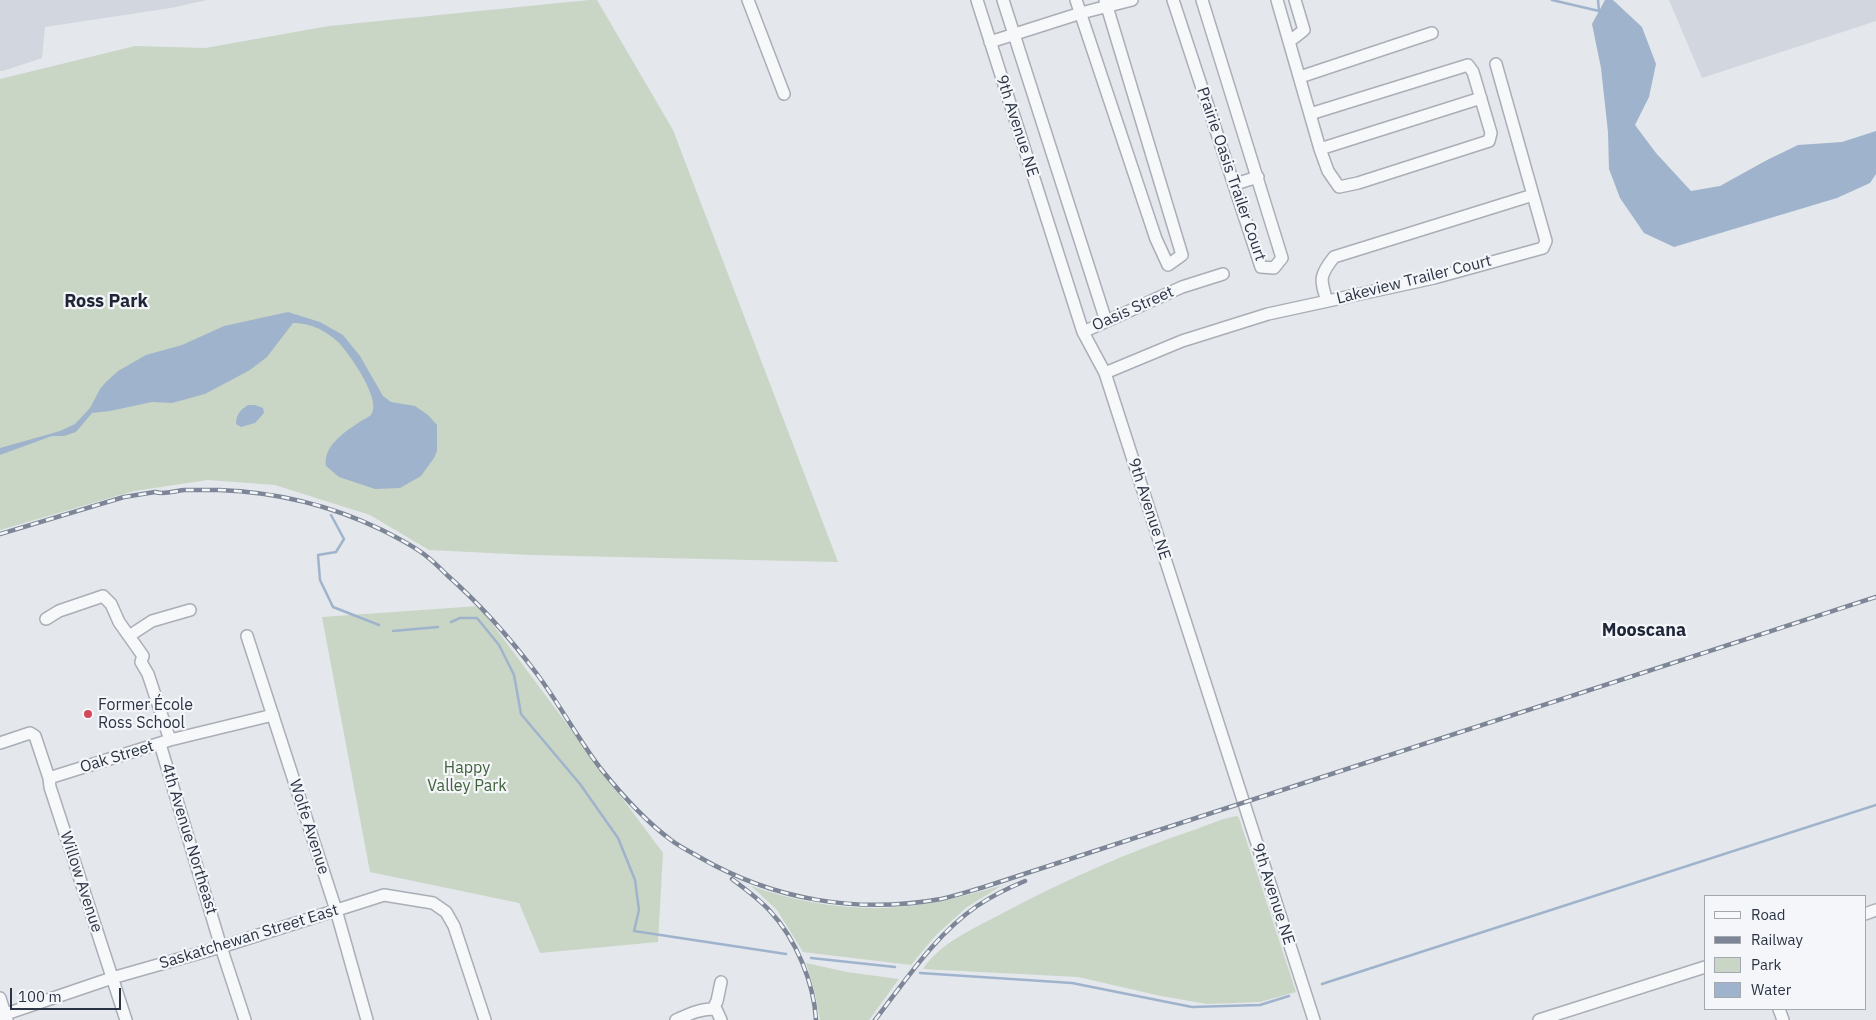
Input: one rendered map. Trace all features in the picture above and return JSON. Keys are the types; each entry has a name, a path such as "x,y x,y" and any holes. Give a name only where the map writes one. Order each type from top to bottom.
{"street":[{"path":"748,0 784,94"},
{"name":"9th Avenue NE","path":"977,0 1083,332 1105,373 1314,1020"},
{"path":"1003,0 1106,321"},
{"path":"1076,0 1146,212 1168,265 1182,255 1106,4"},
{"path":"990,42 1106,4 1132,0"},
{"name":"Prairie Oasis Trailer Court","path":"1173,0 1261,267 1274,268 1282,258 1202,0"},
{"path":"1277,0 1320,149 1328,171 1339,186 1358,183 1489,141 1491,133 1473,72 1468,65 1310,114"},
{"path":"1290,41 1304,30 1295,0"},
{"path":"1300,77 1432,33"},
{"name":"Lakeview Trailer Court","path":"1105,373 1182,341 1268,314 1434,278 1543,248 1546,241 1496,64"},
{"path":"1320,149 1481,98"},
{"path":"1235,184 1258,177"},
{"path":"1327,302 1321,282 1324,270 1334,257 1533,195"},
{"path":"1146,212 1167,205"},
{"name":"Oasis Street","path":"1083,332 1182,288 1223,274"},
{"name":"4th Avenue Northeast","path":"46,619 59,611 103,596 111,604 119,622 143,656 141,662 148,674 221,947 245,1020"},
{"path":"129,636 152,621 190,610"},
{"name":"Wolfe Avenue","path":"247,636 336,910 367,1020"},
{"name":"Oak Street","path":"48,778 165,742 273,715"},
{"name":"Willow Avenue","path":"0,743 30,733 36,736 50,787 126,1020"},
{"name":"Saskatchewan Street East","path":"4,1017 112,978 221,947 384,895 433,903 446,912 454,926 485,1020"},
{"path":"1541,1020 1704,966"},
{"path":"713,1009 718,1001 721,982"},
{"path":"0,998 4,1017"},
{"path":"676,1020 697,1012 713,1009 716,1009 719,1013 721,1020"}],"shaded area":[{"path":"0,0 207,0 171,8 45,27 42,58 0,71"},
{"path":"1669,0 1876,0 1876,21 1702,78"}],"green space":[{"path":"597,0 673,130 838,562 531,555 429,550 370,515 275,485 208,480 134,491 0,530 0,79 135,46 205,48 329,26"},
{"name":"Happy Valley Park","path":"479,606 663,853 658,942 540,953 519,903 370,872 322,617"},
{"path":"1237,816 1296,992 1260,1002 1207,1004 1161,996 1078,977 923,969 930,959 959,936 1050,889 1147,847 1217,821"},
{"path":"751,886 795,899 817,903 862,908 885,908 939,901 1001,886 967,907 936,935 911,965 803,952 777,910"},
{"path":"806,963 847,972 899,979 869,1020 820,1020 815,993"}],"water":[{"path":"1605,0 1613,0 1642,27 1656,64 1649,97 1635,125 1656,153 1691,191 1720,186 1798,145 1842,142 1876,131 1876,174 1870,183 1837,198 1674,247 1644,233 1620,198 1609,169 1608,132 1601,68 1592,24"},
{"path":"288,312 320,322 343,335 360,356 383,396 391,402 415,406 428,415 437,425 437,451 421,476 400,488 375,489 339,477 326,466 328,453 335,441 346,431 371,415 373,408 372,399 363,377 338,342 317,328 299,323 293,323 267,357 250,370 205,394 172,403 152,402 92,413 76,432 64,436 52,436 0,455 0,448 60,431 75,424 90,408 106,382 118,371 146,355 182,345 224,326"},
{"path":"248,405 263,408 264,413 255,423 241,427 236,424 237,418"}],"waterway":[{"path":"1552,0 1599,11 1598,0"},
{"path":"331,515 344,539 336,552 318,555 320,580 333,607 379,625"},
{"path":"451,622 460,618 477,618 499,645 514,675 521,714 580,784 618,838 635,880 639,910 634,931 786,954"},
{"path":"393,631 438,627"},
{"path":"1322,984 1876,805"},
{"path":"811,958 895,967"},
{"path":"920,973 1072,983 1192,1007 1260,1005 1289,996"}],"railway":[{"path":"0,534 124,497 184,490 240,491 282,497 323,507 362,521 415,548 434,562 460,586 506,635 537,674 601,769 634,807 671,840 701,858 758,884 817,900 848,904 910,903 941,899 984,887 1876,597"},
{"path":"732,879 766,907 788,935 802,962 812,991 816,1020"},
{"path":"875,1020 934,944 948,930 983,902 1025,881"}],"place":[{"name":"Former École Ross School","path":"88,714"}],"district":[{"name":"Ross Park","path":"106,302"},
{"name":"Mooscana","path":"1644,631"}]}
